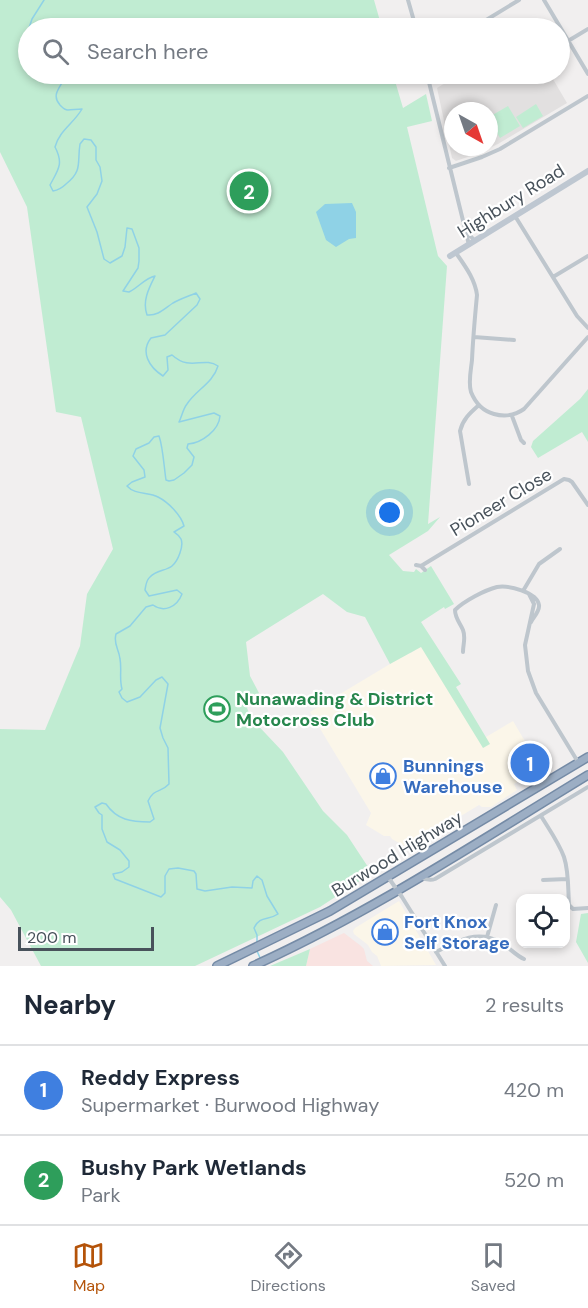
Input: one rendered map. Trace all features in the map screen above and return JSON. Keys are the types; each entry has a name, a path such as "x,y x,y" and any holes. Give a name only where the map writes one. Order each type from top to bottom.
{"highway":[{"name":"Burwood Highway","path":"217,966 330,911 588,757"},
{"name":"Burwood Highway","path":"253,966 338,925 398,891 588,775"}],"main road":[{"name":"Highbury Road","path":"450,256 588,171"}],"street":[{"path":"408,0 413,18"},
{"path":"488,18 519,0"},
{"path":"544,0 555,18"},
{"path":"570,40 588,29"},
{"path":"570,44 588,74"},
{"path":"430,84 465,230 472,243"},
{"path":"449,168 500,149 588,96"},
{"path":"515,216 578,316 588,328"},
{"path":"456,252 476,287 477,295 470,386 473,397 490,413 512,416 524,409 588,338"},
{"path":"553,277 588,256"},
{"path":"474,337 514,340"},
{"path":"469,484 460,431 465,418 479,405"},
{"path":"512,416 520,440 524,443"},
{"name":"Pioneer Close","path":"425,570 419,565 564,479 573,483 588,505"},
{"path":"523,591 539,564 560,549"},
{"path":"463,652 460,644 464,641 464,632 455,615 455,610 482,593 501,586 523,591 535,599 539,605 529,625 525,645 532,684 578,762"},
{"name":"Burwood Highway","path":"420,877 426,880 435,879 588,787"},
{"path":"541,816 564,858 569,905 573,909 588,908"},
{"path":"388,877 445,966"},
{"path":"543,880 567,879"},
{"path":"487,937 496,905"},
{"path":"436,952 464,938 487,937 498,941 524,959"}],"shaded area":[{"path":"444,84 556,84 567,103 498,144 498,102 444,102 444,121 437,88"},
{"path":"452,156 470,156 456,161"},
{"path":"421,646 490,744 486,737 513,721 541,768 514,784 517,790 491,807 479,805 408,848 390,836 384,836 366,825 371,813 310,712"},
{"name":"Fort Knox Self Storage","path":"399,901 436,965 381,966 377,956 368,945 354,934 355,928"},
{"path":"344,933 364,949 367,961 373,966 306,966 310,949"}],"green space":[{"path":"0,0 374,0 379,18 18,18 18,84 396,84 403,108 426,94 432,121 407,127 438,256 447,266 428,524 440,517 428,531 389,555 403,571 414,572 416,569 421,573 431,566 454,604 445,609 444,607 421,622 461,684 456,687 490,744 483,748 421,647 390,664 365,617 347,612 323,594 246,642 250,676 259,693 247,708 251,718 283,752 323,811 347,835 372,873 320,907 195,966 41,966 11,910 0,897 0,729 45,730 80,646 87,594 113,549 81,417 56,412 27,207 0,152"},
{"path":"536,104 543,116 523,128 516,117"},
{"path":"508,106 520,126 500,138 498,135 498,112"},
{"path":"588,389 588,442 582,432 538,458 531,447 533,441"},
{"path":"588,913 588,963 576,942 581,914"},
{"path":"310,949 306,966 270,966"}],"water":[{"path":"352,203 356,212 356,238 349,239 336,247 326,240 316,212 325,204"}],"waterway":[{"path":"33,18 44,0"},
{"path":"61,84 57,92 57,101 65,110 82,109 57,141 55,147 59,163 50,185 53,191 62,188 75,175 80,144 84,139 91,140 96,147 96,160 100,167 102,181 97,194 87,207 104,259 110,263 122,256 127,228 132,229 139,248 138,268 123,291 129,292 155,276 146,300 147,315 158,313 196,293 200,299 197,305 165,335 151,338 146,349 150,364 163,376 168,370 167,357 172,355 185,362 207,362 218,366 216,372 186,406 179,422 214,413 220,416 217,426 209,435 188,444 187,448 194,457 192,465 174,480 166,480 159,436 154,437 149,443 136,449 133,456 144,470 145,477 127,486 134,491 162,499 177,513 184,526 174,532 182,542 176,561 170,568 155,573 149,578 145,590 149,596 177,590 182,594 180,599 174,605 166,608 153,605 146,607 130,626 116,634 115,638 121,663 122,689 119,692 122,698 127,702 140,697 156,680 162,677 168,684 160,728 168,748 169,784 155,792 148,801 154,819 150,822 120,817 106,804 102,803 95,807 102,815 102,829 107,842 120,850 129,861 129,867 113,874 115,879 161,897 165,893 165,876 169,869 194,871 197,889 205,891 232,887 252,888 257,876 262,880 267,896 278,914 256,924 254,928 257,943"},
{"path":"257,951 261,960"}],"place":[{"name":"Bushy Park Wetlands","path":"249,191"},
{"name":"Nunawading & District Motocross Club","path":"217,709"},
{"name":"Reddy Express","path":"530,763"},
{"name":"Bunnings Warehouse","path":"383,776"},
{"name":"Fort Knox Self Storage","path":"385,932"}]}
